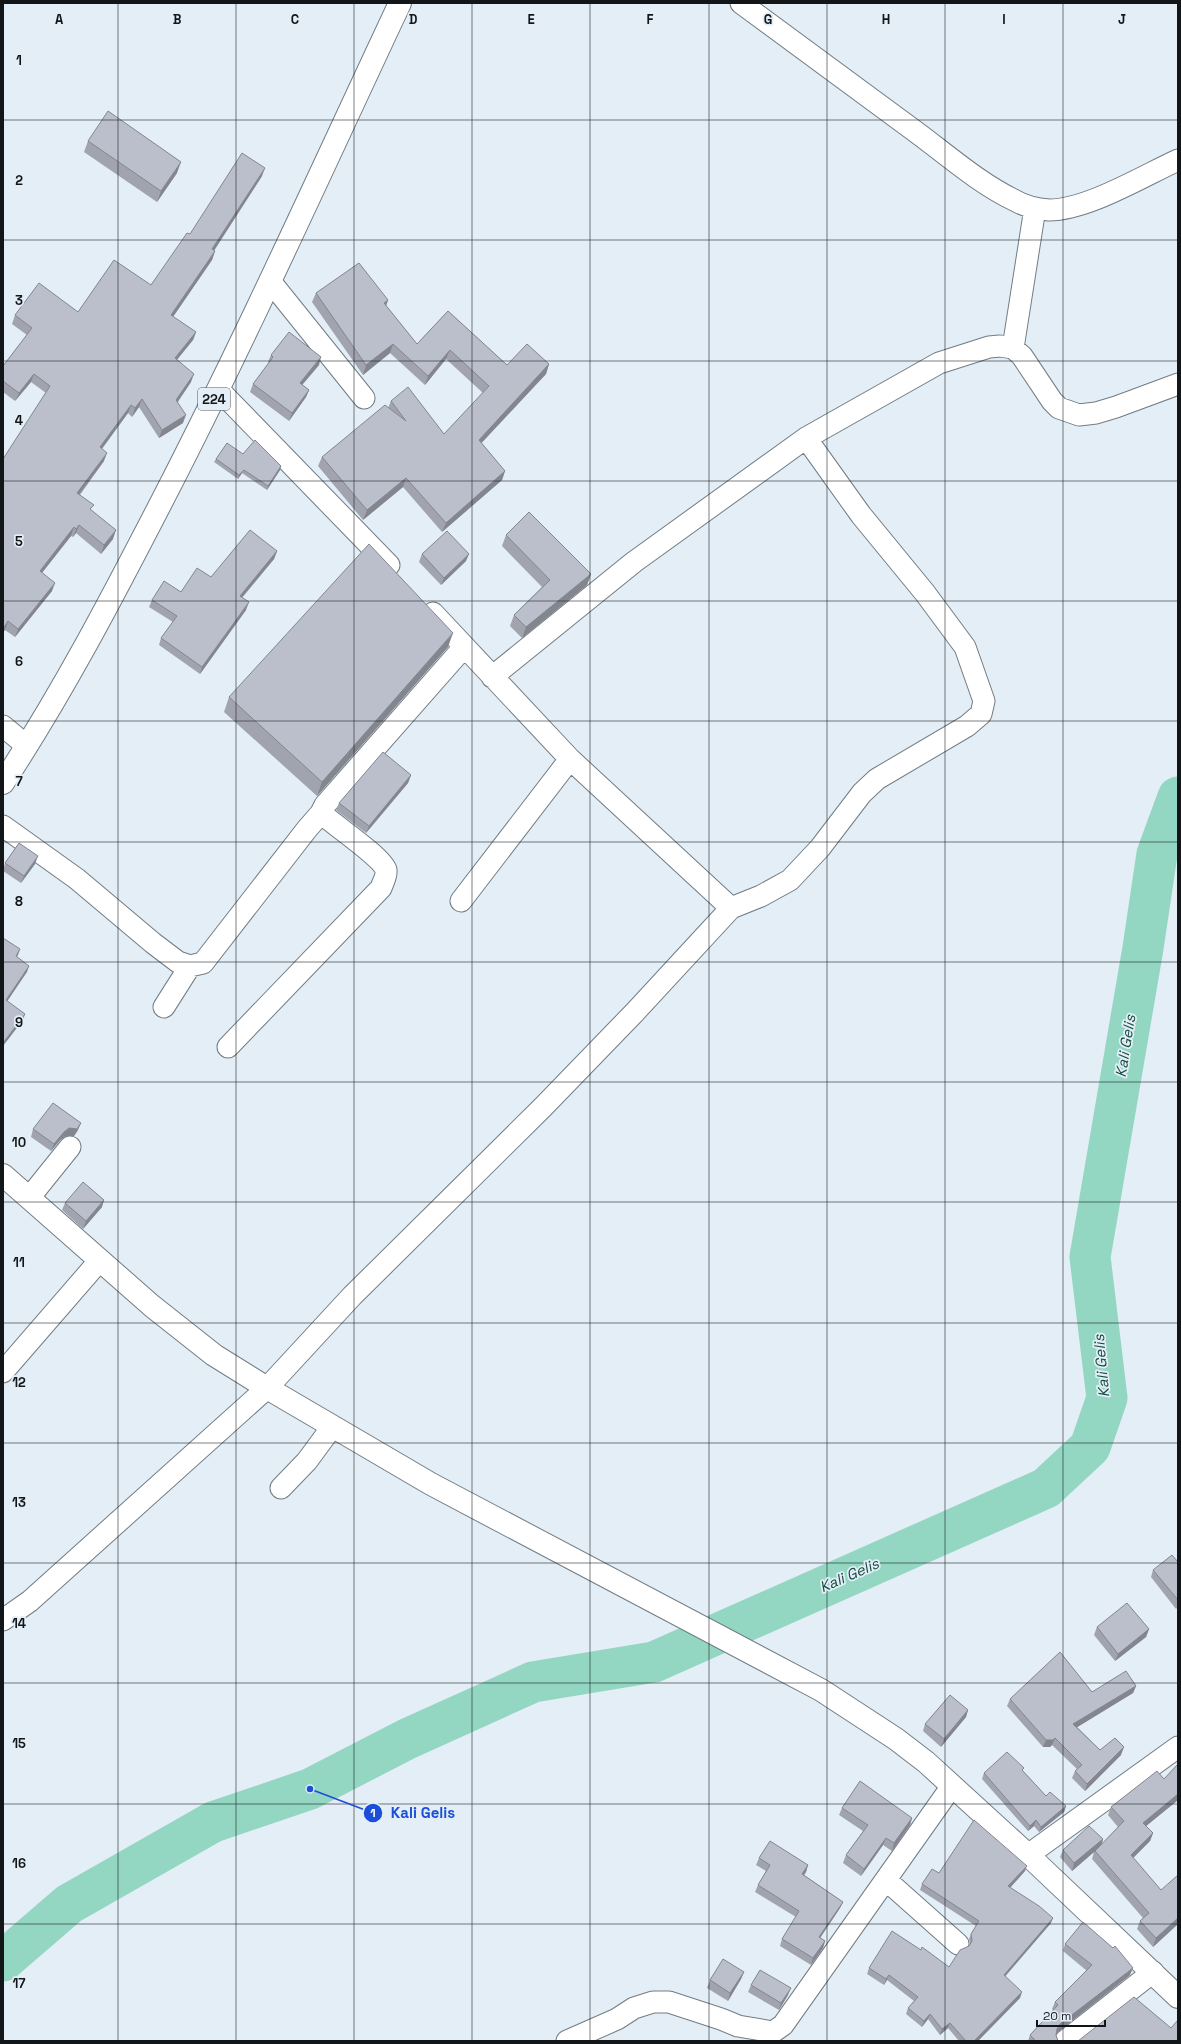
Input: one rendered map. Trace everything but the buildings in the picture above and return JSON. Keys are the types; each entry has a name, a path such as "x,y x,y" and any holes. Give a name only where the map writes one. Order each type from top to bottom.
{"street":[{"name":"224","path":"3,783 28,746 62,690 108,606 219,390 400,3"},
{"path":"741,3 973,174 1014,200 1035,208 1058,209 1080,204 1107,194 1178,160"},
{"path":"1013,348 1035,208"},
{"path":"270,281 364,398"},
{"path":"492,677 634,562 806,438 939,363 989,348 1000,346 1013,348 1022,356 1052,401 1059,408 1079,415 1096,413 1178,384"},
{"path":"219,390 403,580"},
{"path":"3,1620 30,1601 267,1388 352,1296 548,1101 634,1013 732,908 766,893 790,880 820,848 862,793 877,779 978,718 984,707 984,701 965,647 925,593 861,515 806,438"},
{"path":"418,597 570,759 732,908"},
{"path":"3,826 77,879 178,962 190,966 203,963 307,829 321,814 325,804 464,647"},
{"path":"3,726 28,746"},
{"path":"461,901 570,759"},
{"path":"228,1047 373,898 381,888 386,876 386,871 376,856 337,828 321,814"},
{"path":"164,1007 190,966"},
{"path":"30,1198 70,1147"},
{"path":"3,1175 152,1306 214,1355 332,1427 431,1484 763,1660 861,1714 902,1744 952,1786 1028,1855 1178,1997"},
{"path":"3,1372 100,1260"},
{"path":"281,1488 307,1461 332,1427"},
{"path":"1028,1855 1178,1747"},
{"path":"567,2041 617,2019 634,2008 652,2002 668,2002 738,2026 773,2032 784,2025 952,1786"},
{"path":"886,1880 958,1944"},
{"path":"1065,2041 1152,1972"}],"waterway":[{"name":"Kali Gelis","path":"3,1961 69,1904 213,1822 310,1789 407,1739 533,1682 654,1662 1046,1488 1090,1447 1107,1398 1090,1257 1143,948 1157,854 1178,797"}],"place":[{"name":"Kali Gelis","path":"310,1789"}]}
